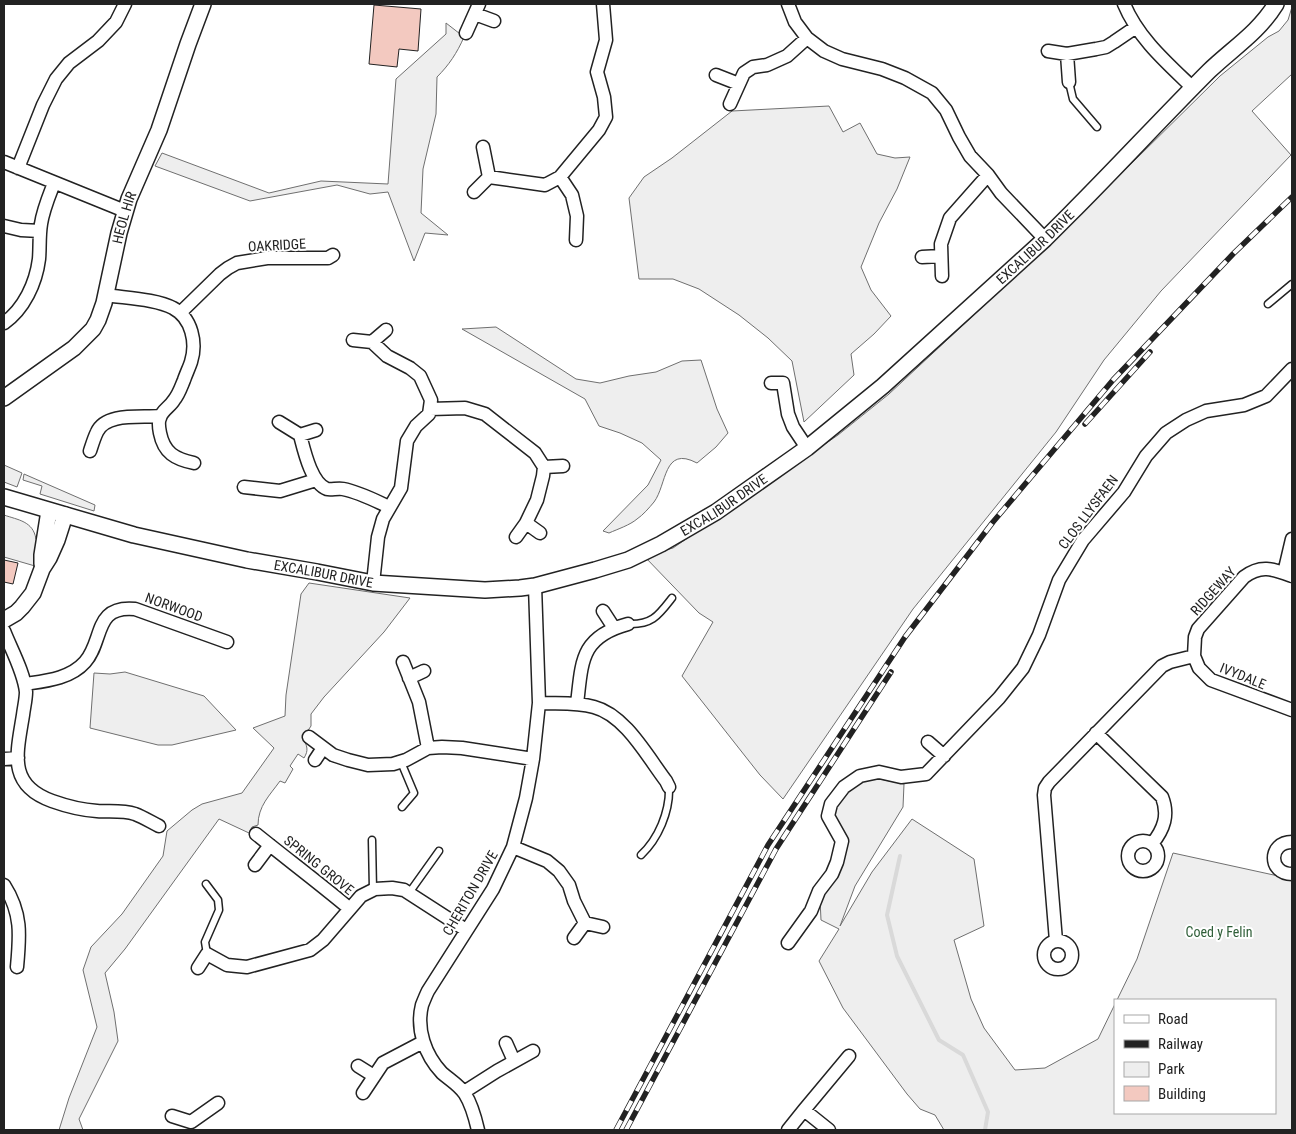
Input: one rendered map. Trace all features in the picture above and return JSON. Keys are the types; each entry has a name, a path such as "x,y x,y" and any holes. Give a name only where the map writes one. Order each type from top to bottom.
{"street":[{"path":"18,168 43,105 56,79 69,63 98,41 116,22 125,4"},
{"name":"HEOL HIR","path":"4,398 66,354 93,329 98,320 102,312 125,211 134,185 159,130 202,4"},
{"path":"489,178 545,185 560,177 599,130 606,117 604,98 597,72 606,40 603,4"},
{"path":"788,4 795,22 807,38 824,51 842,59 882,69 905,78 932,93 946,110 970,156 988,175 1001,193 1045,239"},
{"path":"1124,4 1136,27 1155,50 1193,88"},
{"name":"EXCALIBUR DRIVE","path":"4,497 134,535 239,559 373,583 485,590 520,588 534,586 628,560 661,544 716,512 807,448 883,386 1045,239 1220,60 1251,35 1276,4"},
{"path":"466,33 477,9 494,21"},
{"path":"1048,51 1067,54 1106,47 1136,27"},
{"path":"730,104 744,73 753,67 768,65 787,56 807,38"},
{"path":"1067,54 1069,82"},
{"path":"716,75 739,84"},
{"path":"483,147 489,178"},
{"path":"4,162 125,211"},
{"path":"942,276 940,244 950,218 988,175"},
{"path":"560,177 572,195 577,216 576,240"},
{"path":"474,192 489,178"},
{"path":"4,323 22,306 35,279 42,215 54,183"},
{"path":"4,226 21,230 40,231"},
{"name":"OAKRIDGE","path":"180,313 224,271 237,263 267,258 328,258 333,255"},
{"path":"922,257 941,256"},
{"path":"106,295 164,304 180,313 186,320 193,337 191,362 180,391 175,400 162,412 159,423 160,432 167,450 184,461 194,463"},
{"path":"372,342 386,330"},
{"path":"353,340 372,342 387,356 410,368 420,376 431,400 429,414 416,426 407,441 401,488 383,519 378,537 373,583"},
{"name":"CLOS LLYSFAEN","path":"788,942 811,911 819,891 832,874 837,862 842,841 828,816 831,804 844,788 860,776 879,772 901,777 926,774 999,698 1023,668 1039,635 1059,580 1083,540 1124,492 1146,456 1166,434 1186,420 1206,411 1244,405 1266,396 1292,369"},
{"path":"771,383 783,383 788,414 793,427 807,448"},
{"path":"430,409 465,408 485,414 535,453 544,467 544,476 537,500 526,523 516,537"},
{"path":"90,451 102,424 117,418 160,416"},
{"path":"279,422 300,435 309,465 316,480 327,489 342,489 365,496 389,508"},
{"path":"300,435 316,430"},
{"path":"544,467 564,466"},
{"path":"244,487 280,491 316,480"},
{"path":"42,569 42,555 49,511"},
{"path":"4,620 16,613 28,601 53,549 65,515"},
{"path":"526,523 540,533"},
{"name":"RIDGEWAY","path":"1194,656 1195,637 1198,629 1244,577 1251,572 1270,568 1288,574 1292,539"},
{"name":"CHERITON DRIVE","path":"478,1130 473,1108 464,1092 442,1072 430,1057 423,1042 420,1025 422,1005 428,991 493,889 513,848 526,798 533,759 539,703 534,586"},
{"name":"NORWOOD","path":"24,684 56,679 85,662 104,621 118,609 135,609 227,642"},
{"path":"603,611 614,628"},
{"path":"577,704 582,662 590,646 614,628 628,624"},
{"path":"4,631 20,670 26,693 18,758 19,773 23,781 30,789 50,801 82,809 129,812 159,826"},
{"path":"1056,941 1045,788 1162,666 1194,656"},
{"name":"IVYDALE","path":"1194,656 1199,668 1212,680 1221,685 1292,710"},
{"path":"403,662 419,702 428,748"},
{"path":"409,678 424,671"},
{"path":"539,703 577,704 604,710 628,730 669,787"},
{"path":"1096,734 1162,797 1165,805 1164,825 1152,844"},
{"path":"309,737 333,754 368,765 393,764 401,762 428,748 442,747 462,748 533,759"},
{"path":"928,742 944,756"},
{"path":"315,760 323,748"},
{"path":"4,759 18,758"},
{"name":"SPRING GROVE","path":"256,834 350,909"},
{"path":"1292,842 1283,843 1279,846 1274,856 1276,867 1280,871 1292,874"},
{"name":"SPRING GROVE","path":"255,865 270,845"},
{"path":"513,848 547,861 559,871 569,885 574,901 585,923"},
{"path":"4,885 16,907 18,918 20,931 17,967"},
{"name":"SPRING GROVE","path":"207,954 227,965 247,966 310,950 323,940 361,896 373,890 392,888 404,890 466,930"},
{"path":"585,923 603,927"},
{"path":"574,938 585,923"},
{"path":"198,968 207,954"},
{"path":"363,1093 383,1062 423,1042"},
{"path":"506,1043 514,1061"},
{"path":"464,1092 533,1051"},
{"path":"788,1130 848,1056"},
{"path":"358,1066 374,1076"},
{"path":"172,1116 191,1126 218,1103"},
{"path":"804,1110 829,1130"}],"lane":[{"path":"1069,82 1073,99 1097,127"},
{"path":"1268,304 1292,284"},
{"path":"628,624 638,625 649,622 661,613 672,598"},
{"path":"401,762 414,792 402,807"},
{"path":"641,856 649,848 660,831 669,798 669,787"},
{"path":"372,840 373,890"},
{"path":"409,893 439,851"},
{"path":"206,884 218,900 219,910 205,942 207,954"}],"green space":[{"path":"1292,7 1292,74 1252,111 1291,155 1161,291 1104,360 1056,432 913,609 783,799 760,775 682,676 713,622 699,613 644,556 673,548 838,435 889,394 1049,245 1220,76 1268,37 1279,31 1288,20"},
{"path":"446,23 464,37 459,48 437,77 436,114 423,169 421,213 448,235 425,233 414,261 388,192 370,194 337,185 250,201 155,166 162,153 269,193 321,181 388,184 396,79 446,34"},
{"path":"829,106 843,132 860,123 877,154 895,158 910,157 861,267 871,290 891,316 851,354 854,375 804,422 792,361 768,338 739,315 699,289 673,279 639,279 629,198 644,177 672,158 732,111"},
{"path":"496,327 576,379 600,383 656,372 682,361 701,360 717,409 728,433 716,447 697,463 686,459 678,459 672,463 654,502 634,521 609,533 603,531 648,485 661,460 642,443 599,426 585,399 462,329"},
{"path":"4,465 22,473 17,487 4,482"},
{"path":"24,474 95,505 94,511 40,494 42,486 23,480"},
{"path":"4,515 24,522 32,528 36,539 40,539 35,566 4,557"},
{"path":"309,583 410,598 384,632 324,697 311,714 311,726 303,738 306,743 307,753 304,758 298,754 290,766 293,769 285,783 280,781 262,806 258,825 252,827 249,833 219,819 125,949 105,973 114,1012 118,1041 79,1119 83,1130 59,1130 69,1098 97,1027 83,970 91,947 122,914 163,856 167,831 202,804 242,793 274,748 253,728 285,716 286,695 301,594"},
{"path":"125,672 204,696 236,730 172,745 158,745 90,728 94,673 110,674"},
{"name":"Coed y Felin","path":"875,778 904,784 903,807 855,886 840,926 872,872 912,819 974,859 984,926 954,940 971,999 984,1028 1015,1070 1045,1068 1098,1039 1114,1006 1114,1114 1276,1114 1276,999 1117,999 1137,959 1173,853 1292,879 1292,1130 944,1130 935,1115 920,1109 907,1094 843,1008 819,961 839,929 821,920 820,899 842,841 828,816 844,787"}],"building":[{"path":"374,5 421,9 418,51 399,49 397,67 369,64"},
{"path":"4,560 18,563 13,584 4,582"}],"waterway":[{"path":"900,856 887,915 897,956 939,1040 963,1055 988,1112 985,1130"}],"railway":[{"path":"616,1130 768,845 905,637 993,522 1113,380 1233,254 1292,197"},
{"path":"1085,424 1150,352"},
{"path":"626,1130 776,849 891,672"}]}
